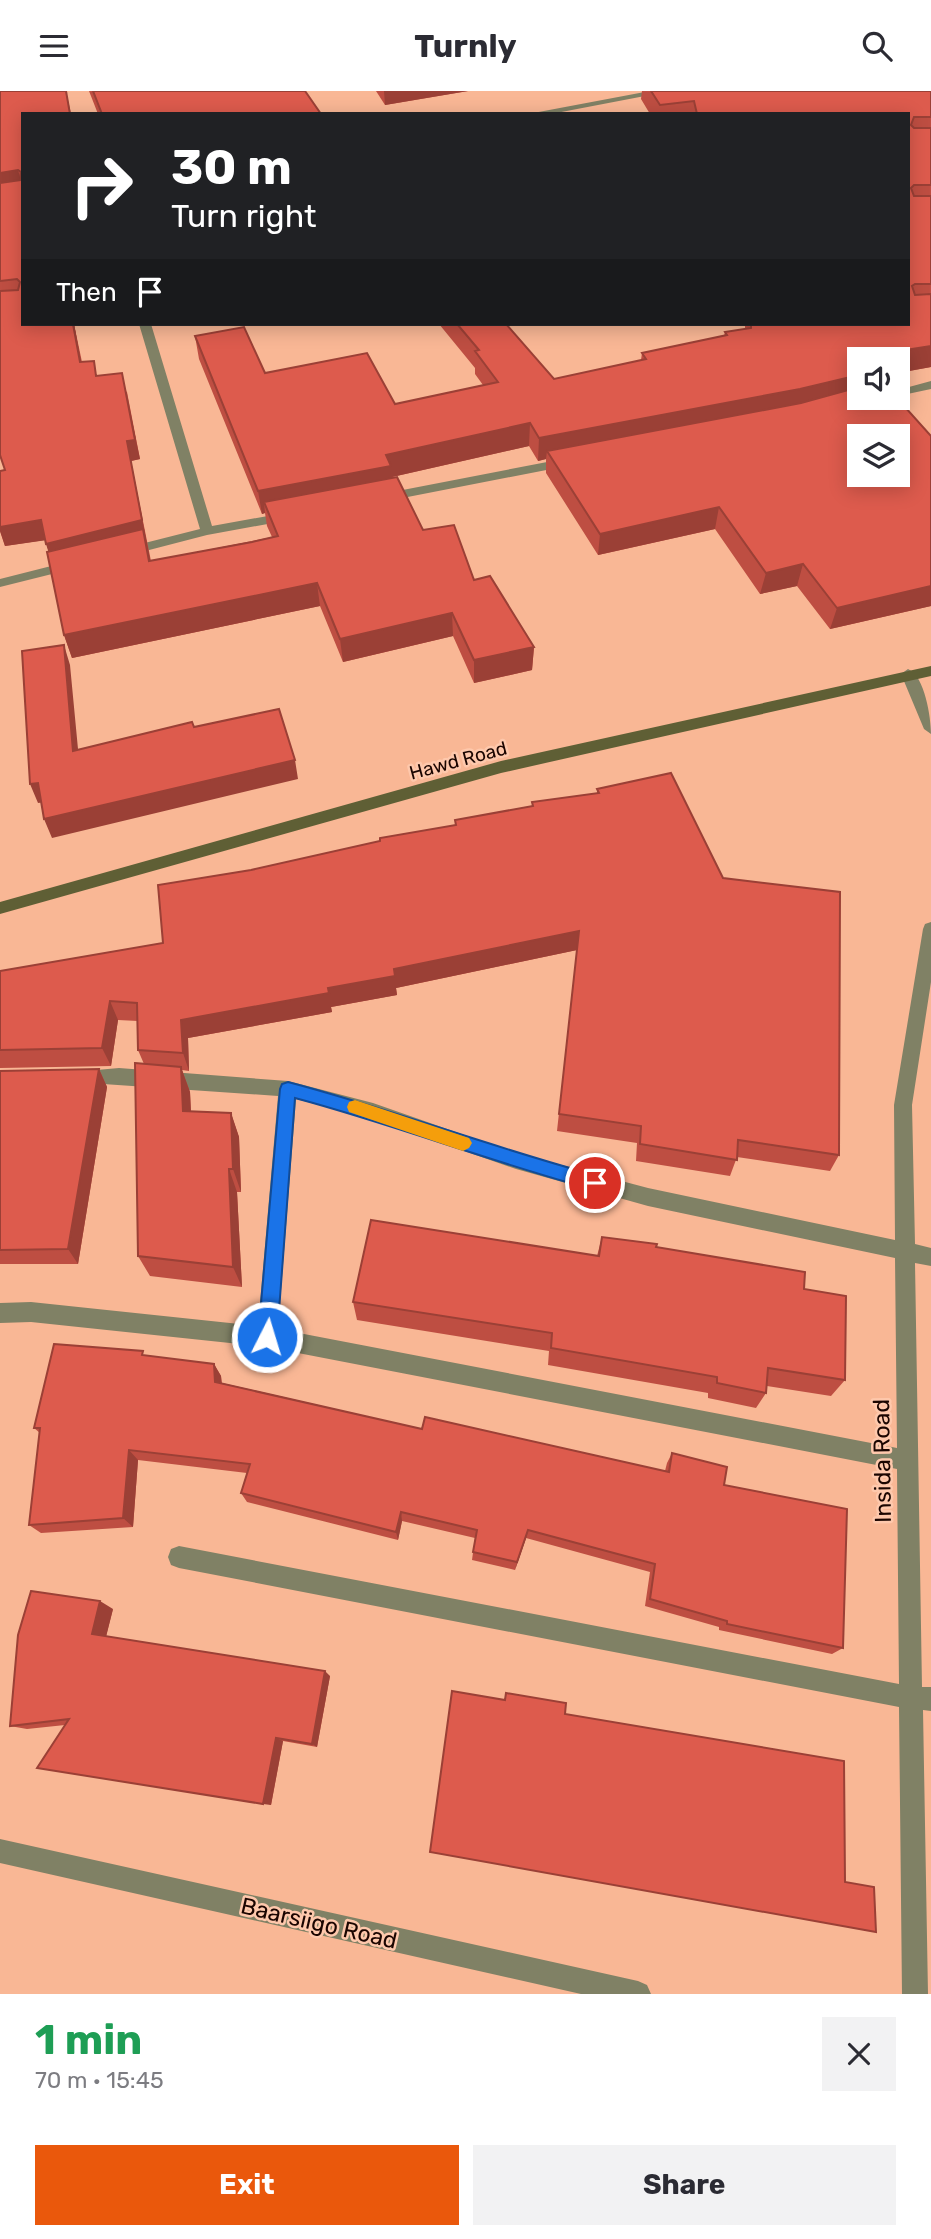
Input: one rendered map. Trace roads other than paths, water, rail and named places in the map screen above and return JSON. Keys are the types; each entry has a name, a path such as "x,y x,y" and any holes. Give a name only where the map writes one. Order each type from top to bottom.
{"main road":[{"name":"Hawd Road","path":"0,908 501,767 931,671"}],"street":[{"path":"545,112 666,91"},
{"path":"146,326 207,531"},
{"path":"910,390 931,385"},
{"path":"372,500 577,460"},
{"path":"117,554 207,531 303,513"},
{"path":"0,583 91,561"},
{"path":"908,674 931,729"},
{"name":"Insida Road","path":"915,1994 921,1698 908,1461 903,1105 931,929"},
{"path":"66,1077 119,1076 288,1089 373,1111 516,1161 621,1190 931,1257"},
{"path":"267,1337 288,1089"},
{"path":"0,1313 32,1312 267,1337 908,1461"},
{"path":"179,1557 921,1698"},
{"name":"Baarsiigo Road","path":"0,1851 638,1994"}]}
